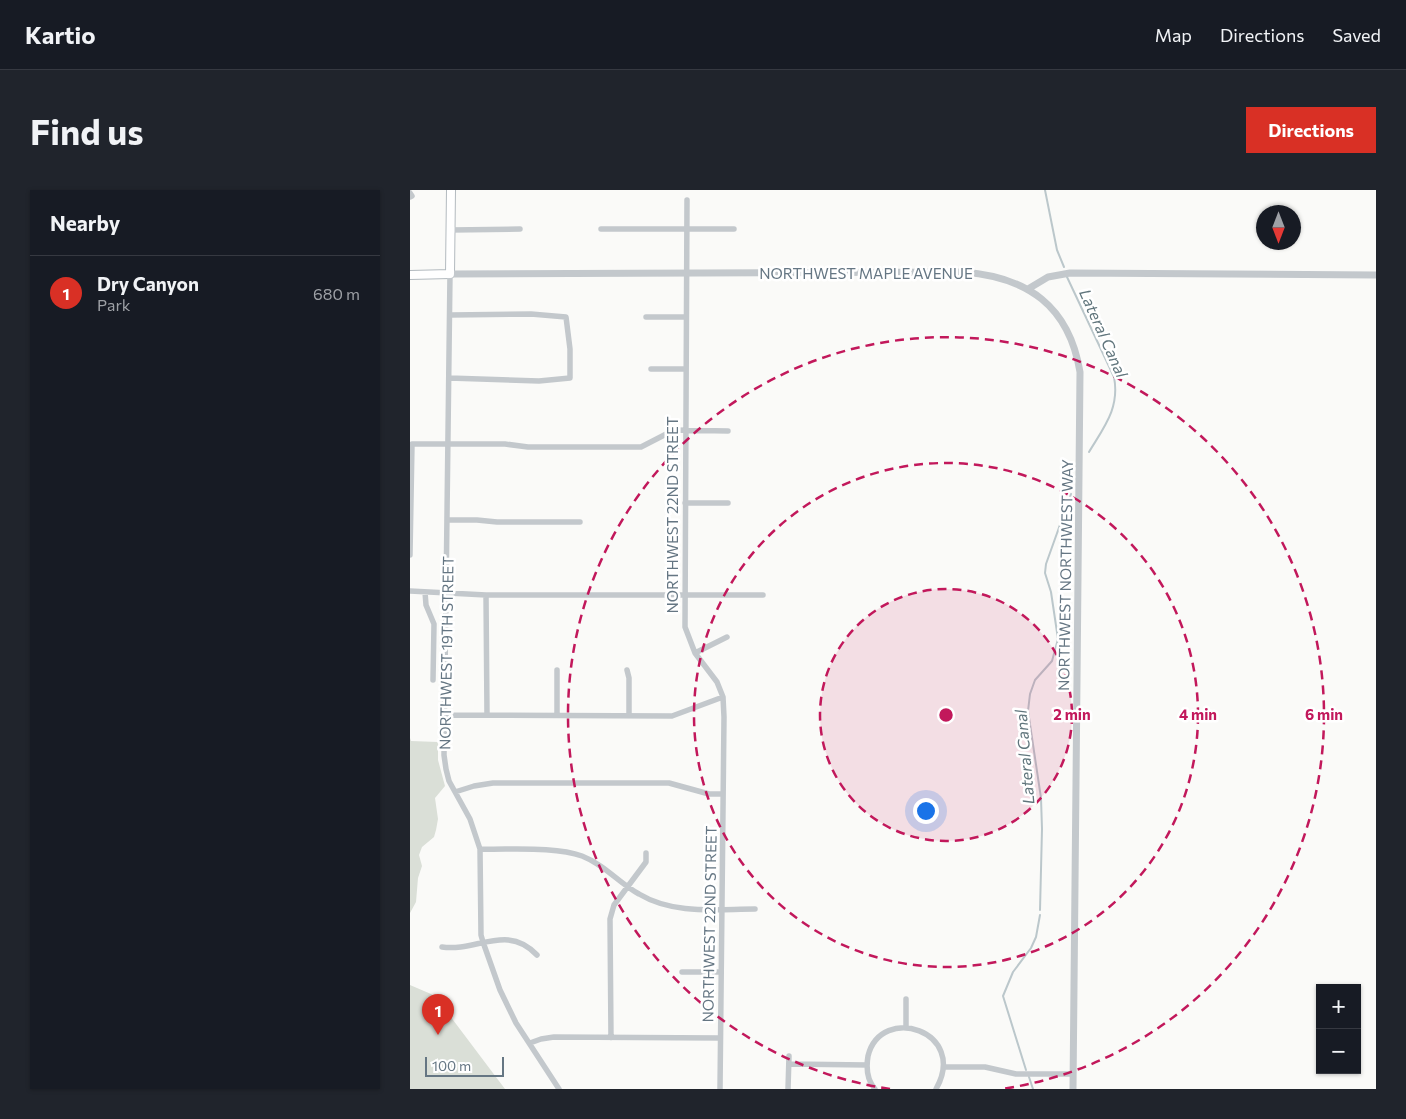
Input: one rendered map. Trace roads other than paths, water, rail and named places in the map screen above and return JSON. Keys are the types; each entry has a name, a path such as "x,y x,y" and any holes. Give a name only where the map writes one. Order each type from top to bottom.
{"main road":[{"name":"NORTHWEST 19TH STREET","path":"450,274 451,190"},
{"name":"NORTHWEST MAPLE AVENUE","path":"410,274 450,274"}],"street":[{"path":"410,193 412,196 410,198"},
{"name":"NORTHWEST 22ND STREET","path":"687,200 684,503 685,627 695,652 717,682 723,697 720,1089"},
{"path":"451,230 520,229"},
{"path":"601,229 734,229"},
{"name":"NORTHWEST MAPLE AVENUE","path":"450,274 963,272 987,274 1028,289"},
{"path":"1028,289 1048,277 1070,272 1376,275"},
{"name":"NORTHWEST 19TH STREET","path":"450,274 446,769 455,792 470,819 480,849 482,942 516,1023 559,1089"},
{"name":"NORTHWEST NORTHWEST WAY","path":"1028,289 1054,310 1064,324 1077,355 1080,372 1073,1089"},
{"path":"449,378 539,381 570,378 570,349 566,317 531,314 450,315"},
{"path":"646,317 686,317"},
{"path":"651,369 686,369"},
{"path":"410,555 412,444 642,447 674,430 728,431"},
{"path":"684,503 728,503"},
{"path":"447,520 580,522"},
{"path":"410,591 486,595 684,594 762,596"},
{"path":"424,592 426,605 434,624 433,680"},
{"path":"486,595 487,715"},
{"path":"695,652 727,637"},
{"path":"557,670 557,715"},
{"path":"627,670 630,716"},
{"path":"445,715 672,716 723,697"},
{"path":"455,792 474,786 492,784 670,783 709,794 723,794"},
{"path":"480,849 551,850 582,856 616,876 639,894 670,906 688,909 755,909"},
{"path":"611,1038 610,919 614,905 646,862 646,853"},
{"path":"442,947 465,947 482,942 510,939 531,949 537,955"},
{"path":"682,972 721,972"},
{"path":"906,998 906,1028"},
{"path":"875,1089 868,1074 867,1065 870,1051 876,1041 885,1033 897,1028 923,1031 934,1039 941,1051 944,1067 943,1077 936,1089"},
{"path":"530,1043 554,1037 720,1038"},
{"path":"788,1089 789,1056"},
{"path":"789,1064 867,1065"},
{"path":"944,1067 985,1068 1016,1074 1073,1074"}],"waterway":[{"name":"Lateral Canal","path":"1045,190 1057,250 1064,267"},
{"name":"Lateral Canal","path":"1067,277 1114,377 1115,398 1113,408 1089,452"},
{"name":"Lateral Canal","path":"1040,910 1041,798 1028,711 1030,694 1035,680 1052,661 1058,639 1051,592 1045,573 1046,564 1071,494"},
{"name":"Lateral Canal","path":"1026,1070 1003,996 1013,972 1031,948 1036,937 1040,915"},
{"name":"Lateral Canal","path":"1029,1077 1033,1089"}],"place":[{"name":"Dry Canyon","path":"438,1035"}]}
